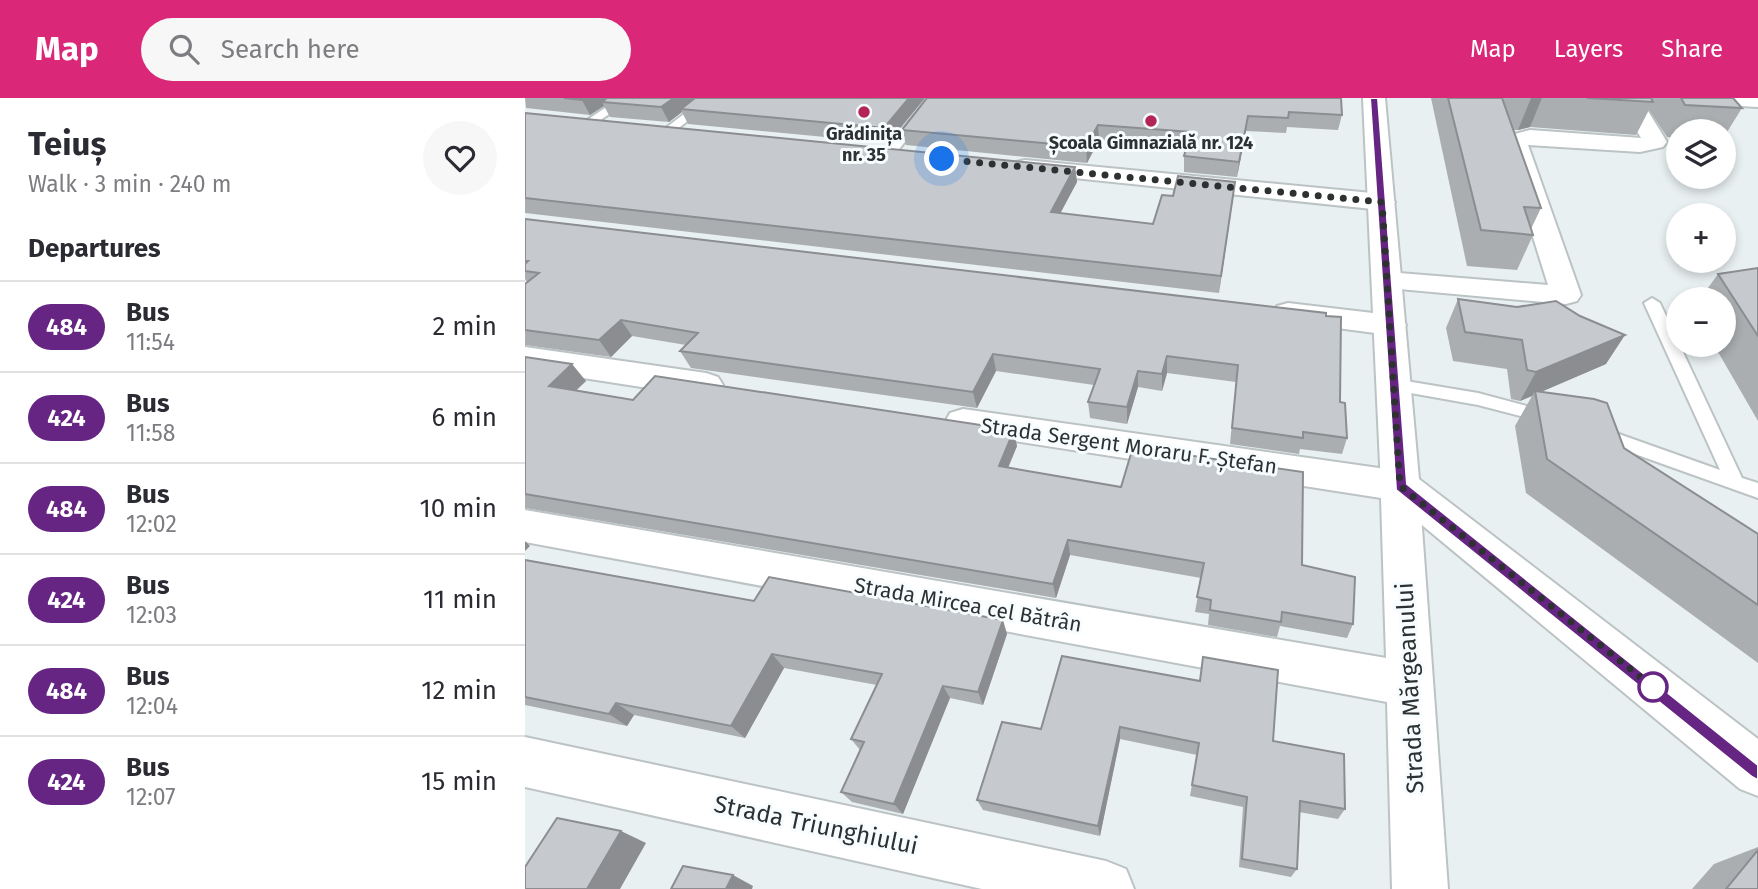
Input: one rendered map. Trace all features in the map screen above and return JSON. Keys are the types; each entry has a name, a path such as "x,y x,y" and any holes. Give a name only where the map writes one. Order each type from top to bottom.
{"street":[{"name":"Strada Mărgeanului","path":"1374,98 1400,486 1420,889"},
{"path":"1387,281 1566,295 1515,141 1530,137 1640,145 1655,142 1629,98"},
{"path":"1703,98 1758,102"},
{"path":"563,122 694,135"},
{"path":"861,151 916,156"},
{"path":"998,164 1382,202"},
{"path":"1257,310 1390,325"},
{"path":"525,358 732,388"},
{"name":"Strada Sergent Moraru F. Ștefan","path":"925,416 1400,486"},
{"path":"1400,486 1758,771"},
{"name":"Strada Mircea cel Bătrân","path":"525,526 1410,684"},
{"name":"Strada Triunghiului","path":"525,762 1107,889"}],"lane":[{"path":"588,124 627,98"},
{"path":"667,132 712,98"},
{"path":"889,154 935,98"},
{"path":"1652,303 1735,483"},
{"path":"1394,385 1478,399 1573,424 1758,491"}],"building":[{"path":"607,98 674,98 661,107 602,102"},
{"path":"695,98 909,98 884,128 681,109"},
{"path":"927,98 1341,98 1342,115 1289,112 1288,118 1248,116 1239,162 1184,156 1191,132 1098,125 1086,147 902,130"},
{"path":"1448,98 1502,98 1541,208 1524,207 1533,235 1481,230"},
{"path":"1587,98 1651,98 1653,102"},
{"path":"1681,98 1733,98 1742,108 1685,105"},
{"path":"525,113 1075,167 1051,212 1153,224 1162,195 1173,196 1178,176 1235,182 1221,276 525,198"},
{"path":"525,219 1326,313 1326,316 1341,317 1340,402 1345,403 1347,438 1303,432 1303,438 1232,428 1238,365 1167,356 1162,374 1138,371 1127,407 1088,402 1100,369 993,354 973,392 680,351 698,333 621,320 599,340 525,330 525,284 539,273 525,271 528,261 525,261"},
{"path":"1758,268 1758,336 1736,302 1736,287 1726,287 1718,274"},
{"path":"1458,299 1517,307 1556,301 1580,316 1625,335 1536,372 1527,370 1522,340 1465,332"},
{"path":"525,357 572,364 549,386 633,400 655,376 1014,430 999,466 1121,487 1133,447 1303,472 1302,565 1355,577 1353,624 1282,612 1281,622 1210,610 1211,600 1197,597 1204,563 1068,540 1053,584 525,494"},
{"path":"1535,391 1607,403 1624,448 1758,534 1758,605 1547,459"},
{"path":"525,560 754,601 769,577 1003,620 978,692 943,686 894,804 841,792 864,742 851,739 882,674 772,654 731,726 616,703 609,714 525,697"},
{"path":"1062,656 1200,681 1203,657 1278,670 1273,741 1344,754 1345,809 1300,801 1297,869 1242,859 1247,797 1192,785 1199,743 1120,727 1098,826 977,800 1002,722 1041,729"},
{"path":"557,818 621,831 587,889 525,889 525,867"},
{"path":"1758,850 1758,889 1726,889"},
{"path":"683,866 733,875 726,889 671,889"}],"bus line":[{"name":"484","path":"1374,98 1400,486 1758,771"}],"place":[{"name":"Grădinița nr. 35","path":"864,112"},
{"name":"Școala Gimnazială nr. 124","path":"1151,121"}],"route":[{"path":"942,159 1382,202 1400,486 1653,687"}]}
